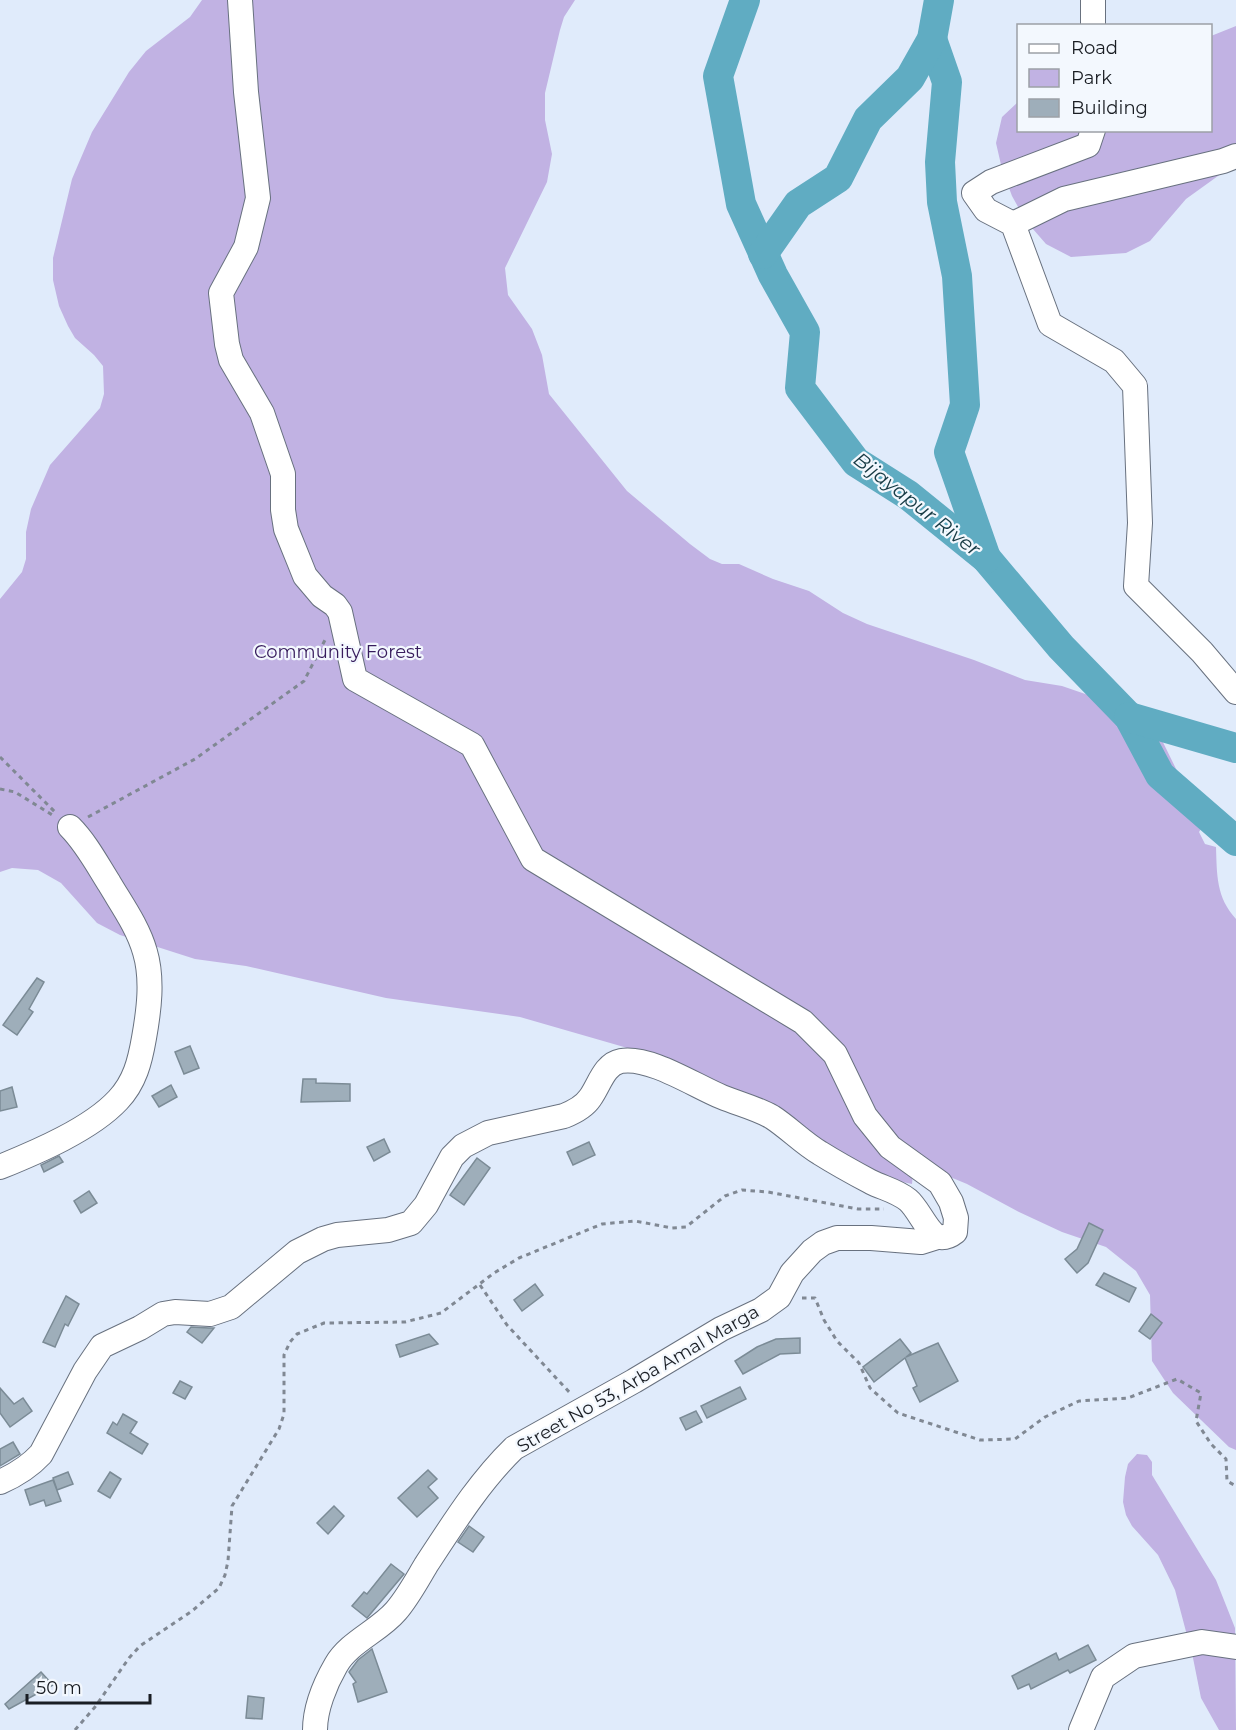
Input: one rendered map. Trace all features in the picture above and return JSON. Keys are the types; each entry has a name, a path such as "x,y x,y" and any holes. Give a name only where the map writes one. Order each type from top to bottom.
{"street":[{"path":"0,1482 32,1464 41,1454 85,1371 102,1346 140,1328 162,1314 175,1312 210,1314 231,1307 297,1252 323,1239 338,1235 388,1230 411,1223 426,1205 452,1157 463,1146 488,1133 575,1112 590,1099 608,1068 620,1061 633,1060 665,1070 684,1077 722,1097 757,1109 785,1126 817,1152 907,1200 919,1212 931,1234 937,1237 950,1236 955,1232 956,1218 946,1191 940,1183 890,1147 865,1116 835,1054 803,1022 533,859 472,745 355,679 340,612 305,576 298,561 286,529 283,510 283,474 262,413 231,360 227,344 221,293 246,247 258,198 246,92 240,0"},
{"path":"1093,0 1093,24"},
{"path":"1092,132 1088,145 991,182 974,193 986,210 1013,224 1050,324 1114,361 1135,386 1140,523 1136,586 1202,652 1236,692"},
{"path":"1013,224 1064,199 1236,156"},
{"path":"0,1167 93,1122 118,1100 134,1077 139,1064 147,1022 150,983 146,952 136,929 94,859 70,827"},
{"name":"Street No 53, Arba Amal Marga","path":"315,1730 315,1717 336,1664 350,1649 381,1626 397,1610 458,1516 498,1463 514,1448 721,1329 761,1310 779,1297 792,1273 812,1251 823,1243 837,1238 921,1242 937,1237"},
{"path":"1081,1730 1103,1677 1134,1656 1202,1641 1236,1647"}],"path":[{"path":"70,827 195,759 304,681 340,612"},
{"path":"0,757 70,827"},
{"path":"0,789 15,792 70,827"},
{"path":"75,1730 140,1646 192,1611 219,1588 228,1561 232,1506 279,1430 284,1414 284,1355 297,1334 324,1323 405,1322 434,1316 447,1310 519,1258 602,1224 641,1221 672,1228 686,1227 725,1196 742,1190 768,1192 858,1209 885,1209 907,1200"},
{"path":"480,1286 507,1324 584,1408"},
{"path":"779,1297 815,1298 824,1320 837,1341 859,1363 870,1388 898,1413 980,1440 1015,1439 1045,1417 1079,1401 1128,1398 1177,1379 1201,1393 1196,1421 1211,1444 1226,1459 1227,1480 1236,1486"}],"green space":[{"name":"Community Forest","path":"202,0 575,0 564,17 545,93 545,120 552,154 547,182 505,268 508,295 532,329 542,355 549,394 627,491 710,559 722,564 739,564 809,591 843,613 867,624 974,660 1025,680 1062,686 1126,708 1157,730 1179,775 1209,808 1206,821 1199,832 1205,844 1216,847 1217,876 1221,894 1229,911 1236,919 1236,1450 1229,1447 1173,1393 1152,1361 1150,1295 1136,1271 1106,1247 1062,1232 967,1184 914,1162 912,1184 884,1178 798,1130 776,1109 624,1047 520,1017 386,998 246,966 195,959 120,935 97,923 61,883 38,870 12,868 0,872 0,599 22,572 26,559 26,532 31,509 50,465 100,408 104,394 103,366 75,338 59,306 53,280 53,258 72,179 92,132 129,72 146,51 190,17"},
{"path":"1236,26 1236,163 1186,199 1150,241 1126,253 1071,257 1046,244 1026,221 1012,196 1002,169 996,143 1002,117 1017,103 1017,132 1212,132 1212,36"},
{"path":"1137,1454 1147,1455 1152,1462 1152,1475 1216,1580 1235,1628 1236,1730 1219,1730 1201,1698 1175,1590 1158,1555 1132,1526 1126,1515 1123,1502 1125,1477 1128,1464"}],"building":[{"path":"37,978 44,982 29,1009 33,1012 17,1035 3,1025"},
{"path":"190,1046 199,1068 184,1074 175,1052"},
{"path":"303,1079 316,1079 316,1083 350,1084 350,1101 301,1102"},
{"path":"171,1085 177,1097 159,1107 152,1096"},
{"path":"12,1087 17,1107 0,1111 0,1091"},
{"path":"384,1139 390,1152 374,1161 367,1147"},
{"path":"589,1142 595,1155 573,1165 567,1152"},
{"path":"59,1156 63,1162 44,1172 41,1165"},
{"path":"477,1158 490,1168 464,1205 450,1195"},
{"path":"89,1191 97,1203 81,1213 74,1201"},
{"path":"1089,1223 1103,1230 1088,1263 1077,1273 1065,1259 1077,1249"},
{"path":"1104,1273 1136,1288 1129,1302 1096,1285"},
{"path":"535,1284 543,1295 522,1311 514,1300"},
{"path":"66,1296 79,1304 68,1326 65,1324 55,1347 43,1342"},
{"path":"1151,1314 1162,1323 1150,1339 1139,1331"},
{"path":"191,1327 214,1328 202,1343 187,1332"},
{"path":"429,1334 438,1344 400,1357 396,1345"},
{"path":"800,1338 800,1353 780,1354 743,1374 735,1361 757,1347 776,1339"},
{"path":"900,1339 911,1353 906,1357 938,1343 958,1381 920,1402 913,1388 917,1386 905,1358 874,1382 863,1367"},
{"path":"180,1381 192,1387 185,1399 173,1393"},
{"path":"740,1387 746,1399 707,1418 701,1406"},
{"path":"0,1388 14,1404 23,1398 32,1411 10,1427 0,1413"},
{"path":"696,1411 702,1422 686,1430 680,1418"},
{"path":"123,1414 137,1422 130,1433 148,1444 142,1454 107,1433 113,1422 117,1425"},
{"path":"13,1442 20,1454 0,1466 0,1449"},
{"path":"428,1470 437,1479 428,1487 438,1498 417,1517 398,1498"},
{"path":"68,1472 73,1484 57,1490 53,1478"},
{"path":"110,1472 121,1479 110,1498 98,1491"},
{"path":"53,1480 61,1501 46,1506 44,1500 30,1505 25,1490"},
{"path":"334,1506 344,1516 328,1534 317,1523"},
{"path":"469,1526 484,1537 473,1552 458,1542"},
{"path":"391,1564 404,1574 367,1618 352,1606 364,1592 367,1594"},
{"path":"1088,1645 1096,1660 1070,1673 1068,1670 1031,1689 1029,1684 1018,1689 1012,1676 1056,1653 1059,1660"},
{"path":"372,1649 387,1692 358,1702 353,1684 356,1682 349,1672 358,1660"},
{"path":"41,1672 53,1685 9,1709 5,1704"},
{"path":"248,1696 264,1698 262,1719 246,1718"}],"waterway":[{"name":"Bijayapur River","path":"745,0 718,76 741,204 773,275 805,332 800,388 856,462 908,495 986,558 1061,647 1129,717 1160,775 1236,841"},
{"path":"763,254 798,204 838,178 868,119 910,78 932,39 939,0"},
{"path":"932,39 947,82 940,162 942,202 957,276 965,405 949,452 986,558"},
{"path":"1129,717 1236,748"}]}
